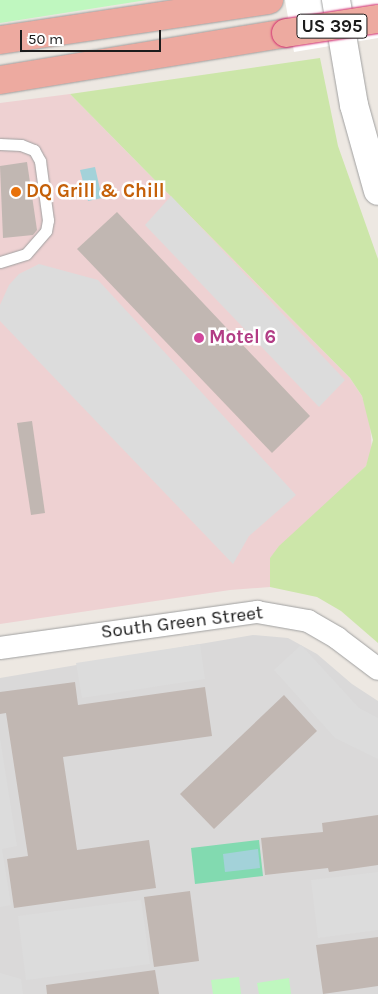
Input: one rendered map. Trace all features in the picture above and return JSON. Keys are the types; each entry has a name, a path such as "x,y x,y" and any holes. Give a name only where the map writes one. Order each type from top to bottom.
{"highway":[{"path":"0,40 269,0"},
{"name":"US 395","path":"0,80 378,19"},
{"path":"0,57 98,25"}],"street":[{"path":"336,0 354,104 378,191"},
{"name":"South Green Street","path":"0,648 211,616 276,613 323,629 378,669"}],"lane":[{"path":"0,144 21,145 34,150 40,161 48,220 46,231 26,254 0,262"}],"shaded area":[{"path":"70,94 350,378 362,396 370,423 372,452 366,466 270,558 270,587 230,590 0,624 0,103"},
{"path":"171,196 345,380 319,407 145,225"},
{"path":"39,264 98,280 296,495 249,536 233,564 0,321 0,305 9,285 19,274"},
{"path":"253,635 288,638 317,654 352,684 378,701 378,994 0,994 0,678"},
{"path":"200,644 205,679 82,698 76,663"},
{"path":"301,645 359,708 378,718 378,759 335,738 274,670"},
{"path":"0,738 17,846 2,849 11,905 0,907"},
{"path":"378,872 378,930 318,938 311,880"},
{"path":"141,900 150,964 26,980 18,916"},
{"path":"0,973 21,979 23,994 0,994"}],"green space":[{"path":"0,0 147,0 0,23"},
{"path":"320,58 338,146 378,259 378,643 341,611 317,597 270,587 270,558 279,546 366,466 373,440 362,396 350,378 70,94"},
{"path":"259,840 263,876 195,884 191,848"},
{"path":"239,977 241,994 213,994 211,980"},
{"path":"289,978 291,994 259,994 257,983"}],"water":[{"path":"95,167 102,198 88,201 80,170"},
{"path":"258,849 260,868 225,872 223,854"}],"pier":[{"path":"285,0 378,0 378,38 294,52"}],"building":[{"name":"DQ Grill & Chill","path":"27,162 37,230 33,235 3,238 0,166"},
{"name":"Motel 6","path":"117,212 310,416 272,453 77,249"},
{"path":"32,421 45,513 31,515 17,423"},
{"path":"75,682 78,705 205,687 212,736 63,757 77,850 149,840 156,888 14,908 7,859 28,856 6,713 0,714 0,692"},
{"path":"284,695 317,731 214,829 180,794"},
{"path":"378,815 378,865 329,872 328,868 265,875 261,838 323,832 322,823"},
{"path":"190,891 199,961 154,967 144,897"},
{"path":"378,937 378,986 323,994 316,945"},
{"path":"155,970 159,994 47,994 46,985"}],"place":[{"name":"DQ Grill & Chill","path":"16,192"},
{"name":"Motel 6","path":"199,338"}]}
